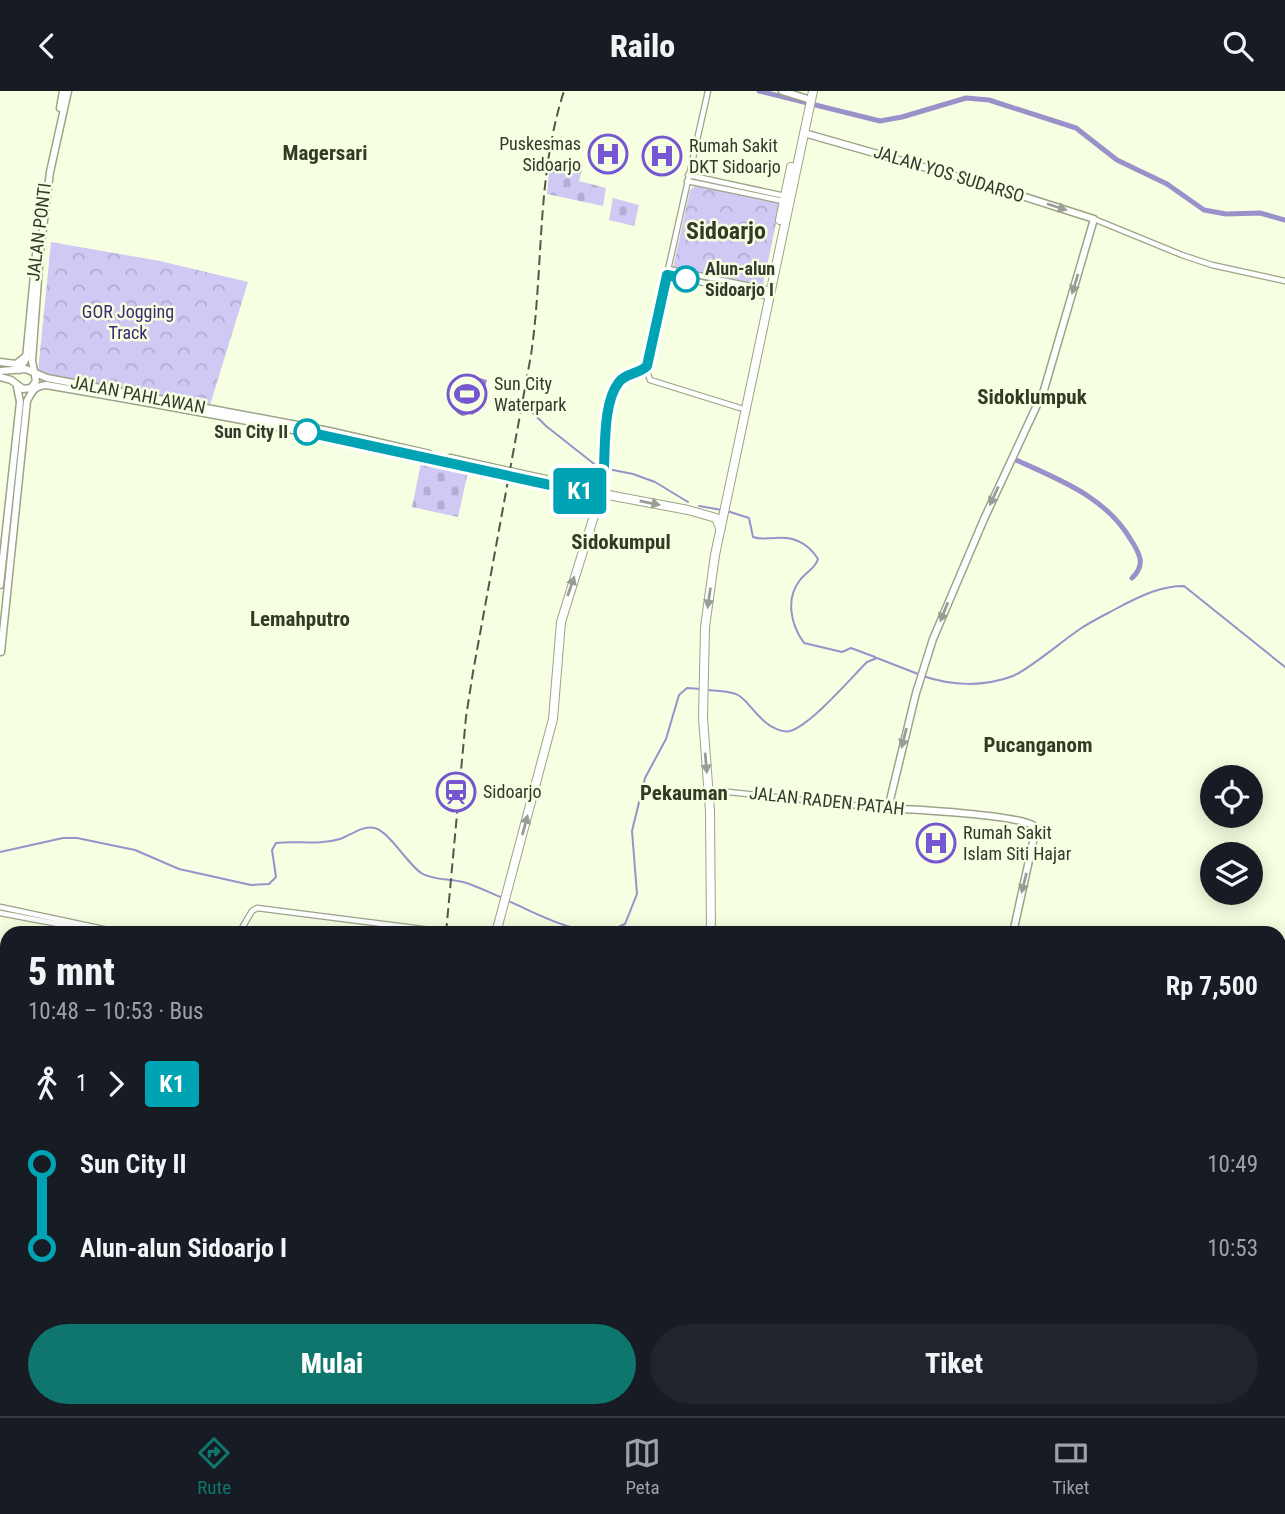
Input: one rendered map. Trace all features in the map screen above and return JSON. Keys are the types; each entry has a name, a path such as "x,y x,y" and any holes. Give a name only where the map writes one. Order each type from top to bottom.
{"highway":[{"path":"786,200 804,133 808,100"},
{"path":"711,926 709,790 704,732 707,614 721,530 719,512 808,100"},
{"path":"721,530 719,512 767,293"},
{"path":"498,926 554,719 561,622 597,506 603,496 611,495 719,512"}],"main road":[{"name":"JALAN PONTI","path":"18,371 26,356 50,172 65,91"},
{"path":"782,91 808,100"},
{"name":"JALAN YOS SUDARSO","path":"804,133 997,188 1094,219"},
{"path":"889,809 923,669 967,559 1044,390 1094,219"},
{"name":"JALAN PONTI","path":"34,373 32,361 37,267"},
{"path":"0,362 16,364 26,356"},
{"name":"JALAN PAHLAWAN","path":"0,371 26,369 47,378 325,433 611,495"},
{"path":"0,585 27,401 35,383 34,373"},
{"name":"JALAN PAHLAWAN","path":"0,377 23,389 46,385 325,433 587,493 602,491"},
{"path":"0,659 20,402 17,385"},
{"path":"587,493 592,495 597,506"},
{"name":"JALAN RADEN PATAH","path":"889,809 1029,823 1034,827 1035,833 1015,926"}],"street":[{"path":"650,380 646,367 708,91"},
{"path":"688,178 786,200"},
{"path":"1094,219 1212,265 1285,281"},
{"path":"667,272 767,293"},
{"path":"602,491 606,429 612,396 620,380 646,367"},
{"path":"632,374 740,408"},
{"name":"JALAN RADEN PATAH","path":"709,790 889,809"},
{"path":"0,907 47,915 86,926"},
{"path":"243,926 252,911 257,908 399,926"},
{"path":"0,913 69,926"}],"green space":[{"path":"550,162 583,165 579,181 606,188 603,206 547,194"},
{"path":"697,184 780,205 763,285 673,268 690,190"},
{"path":"613,198 639,205 634,226 609,220"},
{"name":"GOR Jogging Track","path":"51,242 160,261 248,282 210,405 38,372"},
{"path":"421,463 468,472 458,517 412,507"}],"water":[{"name":"Sun City Waterpark","path":"465,374 487,380 478,411 464,416 451,405 455,403 455,396 449,392 451,385"}],"waterway":[{"path":"759,91 880,121 966,98 989,100 1076,128 1117,160 1167,184 1204,210 1226,214 1260,213 1285,220"},
{"path":"529,409 598,467 633,474 655,482 688,502"},
{"path":"1016,460 1081,491 1109,512 1121,525 1139,555 1139,569 1132,578"},
{"path":"699,506 722,510"},
{"path":"727,511 749,518 753,537 794,540 805,545 818,559 800,580 792,595 793,620 804,643 842,652 851,648 875,657"},
{"path":"923,676 968,684 1002,680 1029,667 1085,626 1123,605 1160,589 1176,586 1184,586 1285,667"},
{"path":"707,690 737,694 767,724 790,731 809,720 867,662 877,658 918,674"},
{"path":"619,926 625,924 637,894 632,831 645,778 666,739 679,695 687,688 701,689"},
{"path":"0,852 63,838 77,838 135,850 179,869 251,885 269,884 276,877 272,850 276,843 331,841 371,827 386,835 421,873 463,882 503,898"},
{"path":"508,901 566,926"}],"railway":[{"path":"447,926 466,717 531,355 549,156 564,91"}],"bus line":[{"name":"K1","path":"307,432 587,493 602,491 606,429 614,390 623,378 640,372 647,366 667,275 686,279"}],"place":[{"name":"Puskesmas Sidoarjo","path":"608,154"},
{"name":"Rumah Sakit DKT Sidoarjo","path":"662,156"},
{"name":"Alun-alun Sidoarjo I","path":"686,279"},
{"name":"Sun City Waterpark","path":"467,394"},
{"name":"Sun City II","path":"307,432"},
{"name":"Sidoarjo","path":"456,792"},
{"name":"Rumah Sakit Islam Siti Hajar","path":"936,843"}],"district":[{"name":"Magersari","path":"325,153"},
{"name":"Sidoarjo","path":"726,231"},
{"name":"Sidoklumpuk","path":"1032,397"},
{"name":"Sidokumpul","path":"621,542"},
{"name":"Lemahputro","path":"300,619"},
{"name":"Pucanganom","path":"1038,745"},
{"name":"Pekauman","path":"684,793"}]}
